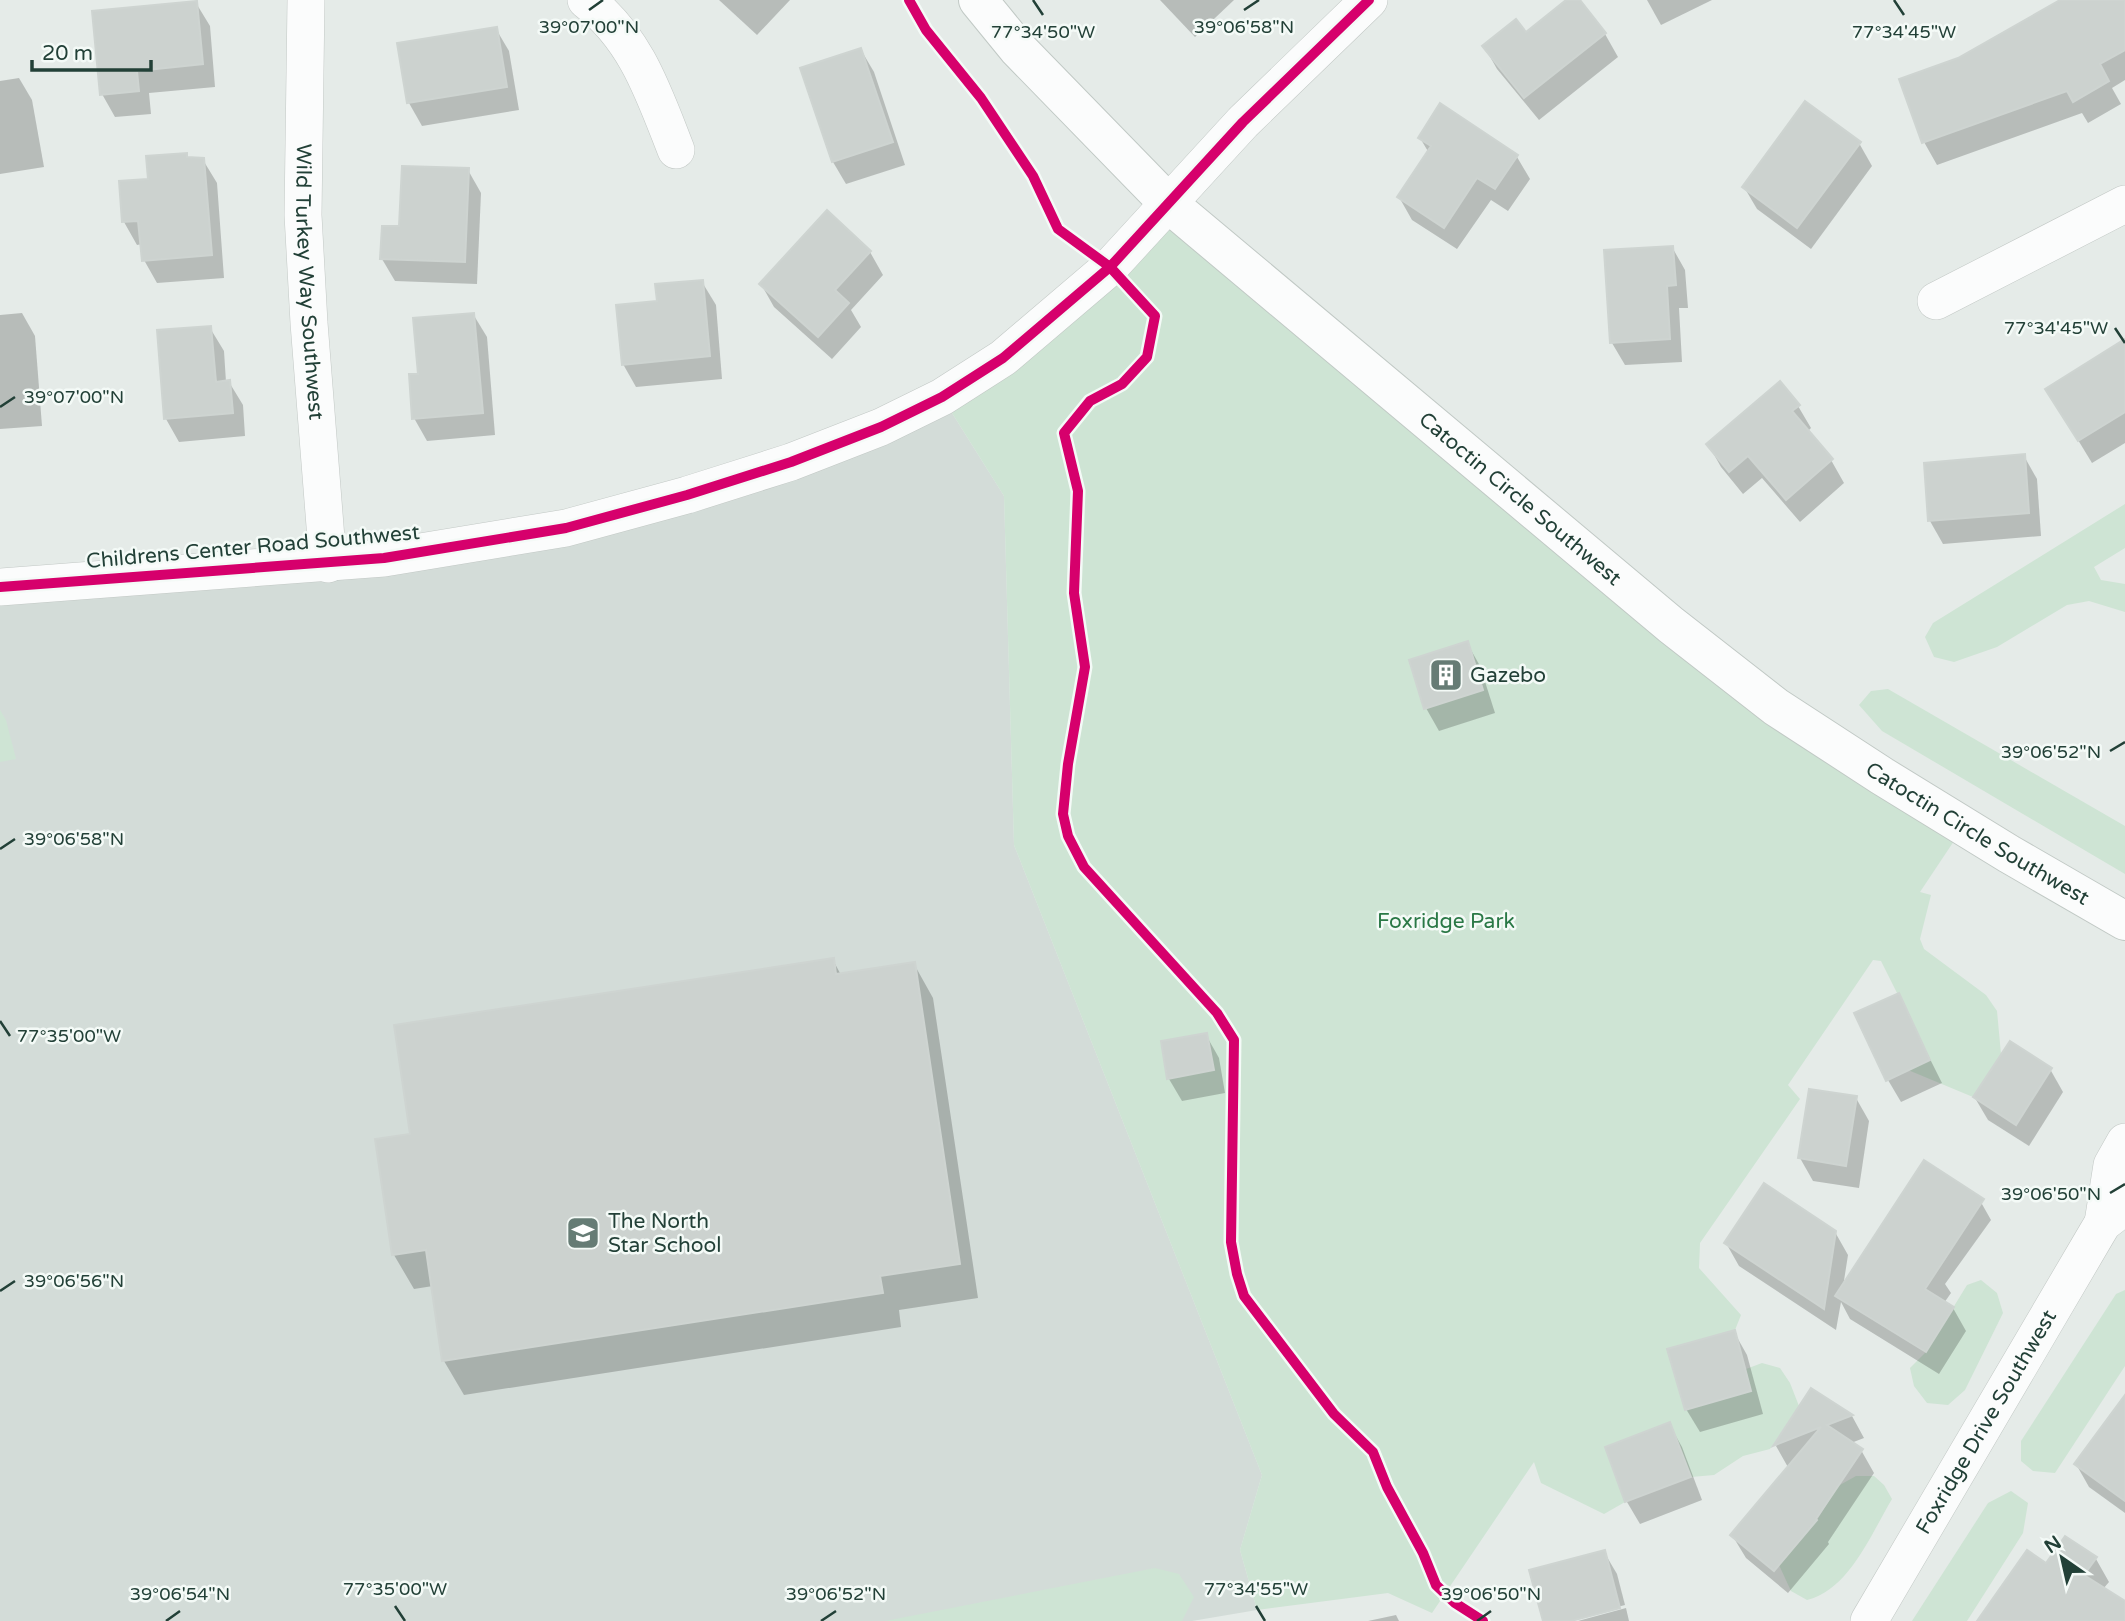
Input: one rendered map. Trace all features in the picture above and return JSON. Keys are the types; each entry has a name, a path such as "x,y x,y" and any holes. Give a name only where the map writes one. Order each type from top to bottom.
{"main road":[{"name":"Catoctin Circle Southwest","path":"978,0 1018,49 1169,204 1671,625 1776,707 2008,854 2125,921"}],"street":[{"name":"Wild Turkey Way Southwest","path":"306,0 303,215 328,564"},
{"path":"586,0 604,15 631,48 648,78 676,150"},
{"name":"Childrens Center Road Southwest","path":"0,587 328,564 384,558 566,528 687,495 791,462 881,428 942,397 1003,358 1110,267 1243,122 1369,0"},
{"path":"1936,302 2125,204"},
{"name":"Foxridge Drive Southwest","path":"1869,1621 2114,1215 2112,1165 2125,1142"}],"shaded area":[{"name":"The North Star School","path":"942,397 1004,496 1014,845 1262,1475 1240,1550 1257,1610 1192,1621 0,1621 0,589 566,528"}],"green space":[{"name":"Foxridge Park","path":"1169,204 1423,419 1964,826 1920,892 1931,895 1920,939 1924,949 1986,995 1997,1011 2001,1054 1973,1097 1908,1070 1930,1059 1881,961 1873,960 1788,1085 1800,1099 1700,1243 1699,1268 1741,1315 1735,1330 1668,1349 1685,1409 1751,1391 1746,1369 1762,1363 1780,1368 1790,1383 1799,1406 1770,1449 1743,1456 1714,1475 1691,1477 1670,1422 1605,1447 1625,1502 1604,1514 1541,1483 1534,1462 1432,1613 1388,1593 1257,1610 1240,1550 1262,1475 1014,845 1004,496 942,397"},
{"path":"2125,504 2125,548 2094,567 2101,580 2125,584 2125,612 2089,601 2067,605 1997,647 1954,662 1934,657 1925,637 1933,623"},
{"path":"1888,689 2125,826 2125,874 1882,731 1859,705 1871,691"},
{"path":"0,710 6,720 16,759 0,762"},
{"path":"1981,1280 1997,1293 2003,1313 1965,1390 1948,1405 1927,1403 1914,1386 1910,1368 1926,1352 1967,1285"},
{"path":"2125,1290 2125,1366 2055,1473 2033,1471 2021,1461 2021,1441 2116,1294"},
{"path":"1856,1476 1874,1476 1884,1485 1892,1499 1847,1573 1822,1594 1807,1600 1791,1591 1779,1565 1817,1520 1838,1486"},
{"path":"2011,1491 2028,1503 2023,1533 1967,1621 1912,1621 1988,1503"},
{"path":"1155,1568 1179,1574 1194,1597 1182,1621 885,1621"}],"building":[{"path":"1566,0 1580,0 1606,33 1524,98 1482,46 1516,19 1526,32"},
{"path":"2060,0 2125,0 2125,50 2100,64 2109,81 2073,102 2067,91 1922,143 1899,79 1958,58"},
{"path":"197,1 203,64 137,71 139,91 100,95 92,11"},
{"path":"497,27 507,87 407,103 397,43"},
{"path":"861,48 893,142 832,162 800,68"},
{"path":"1805,101 1861,142 1797,228 1742,187"},
{"path":"1440,103 1518,155 1495,189 1477,178 1444,228 1397,197 1431,146 1418,138"},
{"path":"187,153 187,157 204,158 212,255 142,261 138,221 122,222 119,181 148,179 146,156"},
{"path":"402,166 469,168 465,262 380,259 382,226 399,226"},
{"path":"827,210 871,251 835,290 849,303 818,337 759,284"},
{"path":"1673,246 1676,285 1667,286 1670,339 1610,343 1604,250"},
{"path":"703,280 710,356 622,365 616,305 657,301 655,284"},
{"path":"474,313 483,413 412,419 409,374 418,374 413,318"},
{"path":"211,326 216,382 230,380 233,413 164,419 157,330"},
{"path":"2125,339 2125,412 2078,441 2045,389"},
{"path":"1780,381 1800,405 1792,411 1833,459 1786,500 1748,456 1729,472 1706,444"},
{"path":"2025,454 2029,513 1928,521 1924,463"},
{"name":"Gazebo","path":"1468,641 1483,690 1424,709 1409,660"},
{"path":"834,958 836,974 915,962 960,1264 880,1276 883,1293 442,1361 426,1250 392,1255 375,1139 410,1134 394,1025"},
{"path":"1899,993 1930,1060 1886,1081 1854,1013"},
{"path":"1207,1033 1214,1070 1167,1079 1161,1041"},
{"path":"2010,1041 2052,1068 2016,1125 1973,1097"},
{"path":"1809,1089 1857,1096 1846,1166 1798,1158"},
{"path":"1924,1160 1984,1199 1925,1289 1954,1307 1926,1352 1835,1296"},
{"path":"1764,1183 1836,1231 1824,1309 1724,1243"},
{"path":"1735,1330 1751,1391 1685,1410 1667,1349"},
{"path":"1811,1388 1853,1415 1827,1425 1863,1449 1817,1520 1774,1571 1730,1535 1821,1427 1773,1446"},
{"path":"2125,1395 2125,1501 2074,1464"},
{"path":"1670,1422 1691,1477 1625,1502 1605,1447"},
{"path":"2065,1536 2097,1557 2084,1575 2125,1601 2125,1621 1977,1621 2027,1550 2046,1563"},
{"path":"1605,1550 1620,1608 1571,1621 1543,1621 1529,1570"}],"cycle path":[{"path":"909,0 926,30 981,98 1033,176 1058,229 1110,267 1155,316 1147,357 1122,384 1090,401 1064,433 1078,491 1074,593 1085,667 1068,764 1063,814 1068,836 1084,867 1217,1013 1234,1040 1231,1242 1244,1296 1334,1414 1373,1452 1387,1487 1423,1553 1436,1585 1455,1603 1483,1621"},
{"path":"0,587 384,558 566,528 687,495 791,462 881,427 942,397 1003,358 1110,267 1243,122 1369,0"}],"place":[{"name":"Gazebo","path":"1446,675"},
{"name":"The North Star School","path":"583,1233"}]}
